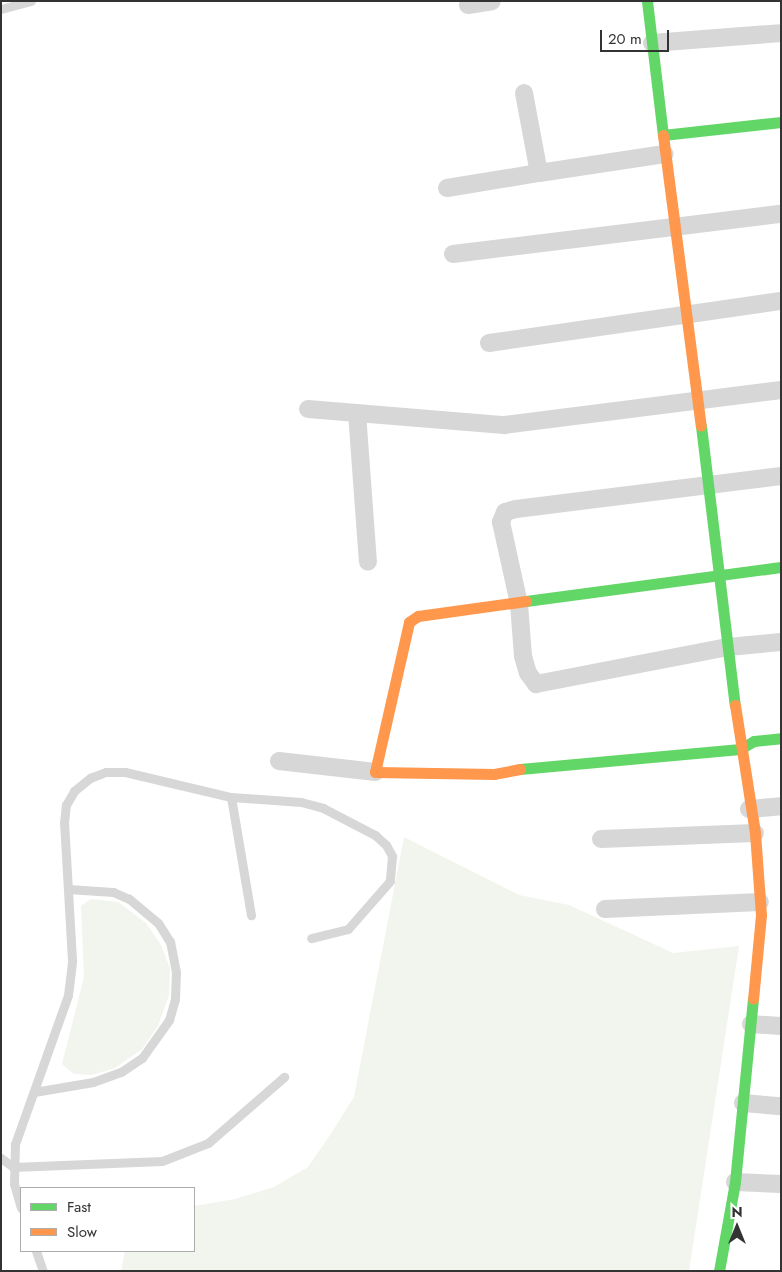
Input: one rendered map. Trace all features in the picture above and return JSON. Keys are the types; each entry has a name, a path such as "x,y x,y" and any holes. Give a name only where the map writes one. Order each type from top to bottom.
{"street":[{"path":"468,5 492,1"},
{"path":"647,1 707,483 721,575 740,749 749,809 755,833 760,902 760,935 735,1182 719,1271"},
{"path":"652,43 781,33"},
{"path":"524,93 539,173"},
{"path":"663,135 781,122"},
{"path":"448,188 665,154"},
{"path":"453,254 781,214"},
{"path":"488,343 686,312 781,301"},
{"path":"308,409 504,425 781,390"},
{"path":"357,413 368,562"},
{"path":"781,476 707,483 505,512 501,522 519,604 523,656 528,673 536,684 728,647 781,642"},
{"path":"375,772 409,622 427,613 519,604 781,567"},
{"path":"279,761 375,772 494,774 525,768 740,749 754,741 781,738"},
{"path":"749,809 781,806"},
{"path":"601,840 755,833"},
{"path":"604,909 760,902"},
{"path":"751,1024 781,1026"},
{"path":"743,1103 781,1106"},
{"path":"735,1182 781,1184"}],"lane":[{"path":"1,9 31,1"},
{"path":"20,1203 13,1167 15,1144 68,995 72,960 66,806 74,791 90,778 106,772 125,772 231,797 294,801 323,808 375,835 386,845 393,867 390,881 348,929 311,938"},
{"path":"231,797 251,915"},
{"path":"34,1092 93,1082 121,1072 142,1058 169,1020 175,999 176,972 170,942 158,923 137,904 112,892 68,889"},
{"path":"1,1158 13,1167 162,1161 186,1154 226,1131 284,1077"},
{"path":"36,1252 43,1271"}],"shaded area":[{"path":"404,837 519,895 569,905 673,953 739,946 689,1271 121,1271 125,1252 195,1252 195,1206 235,1199 274,1187 308,1167 354,1097"},
{"path":"91,899 118,902 146,923 161,945 170,968 169,995 158,1026 142,1049 115,1068 92,1075 74,1074 62,1064 84,977 81,906"}],"traffic: fast":[{"path":"647,1 663,135 781,122"},
{"path":"701,426 735,705"},
{"path":"526,601 781,567"},
{"path":"520,769 740,749 754,741 781,738"},
{"path":"719,1271 735,1182 753,999"}],"traffic: slow":[{"path":"663,135 701,426"},
{"path":"520,769 494,774 375,772 409,622 418,616 526,601"},
{"path":"735,705 755,833 761,915 753,999"}]}
